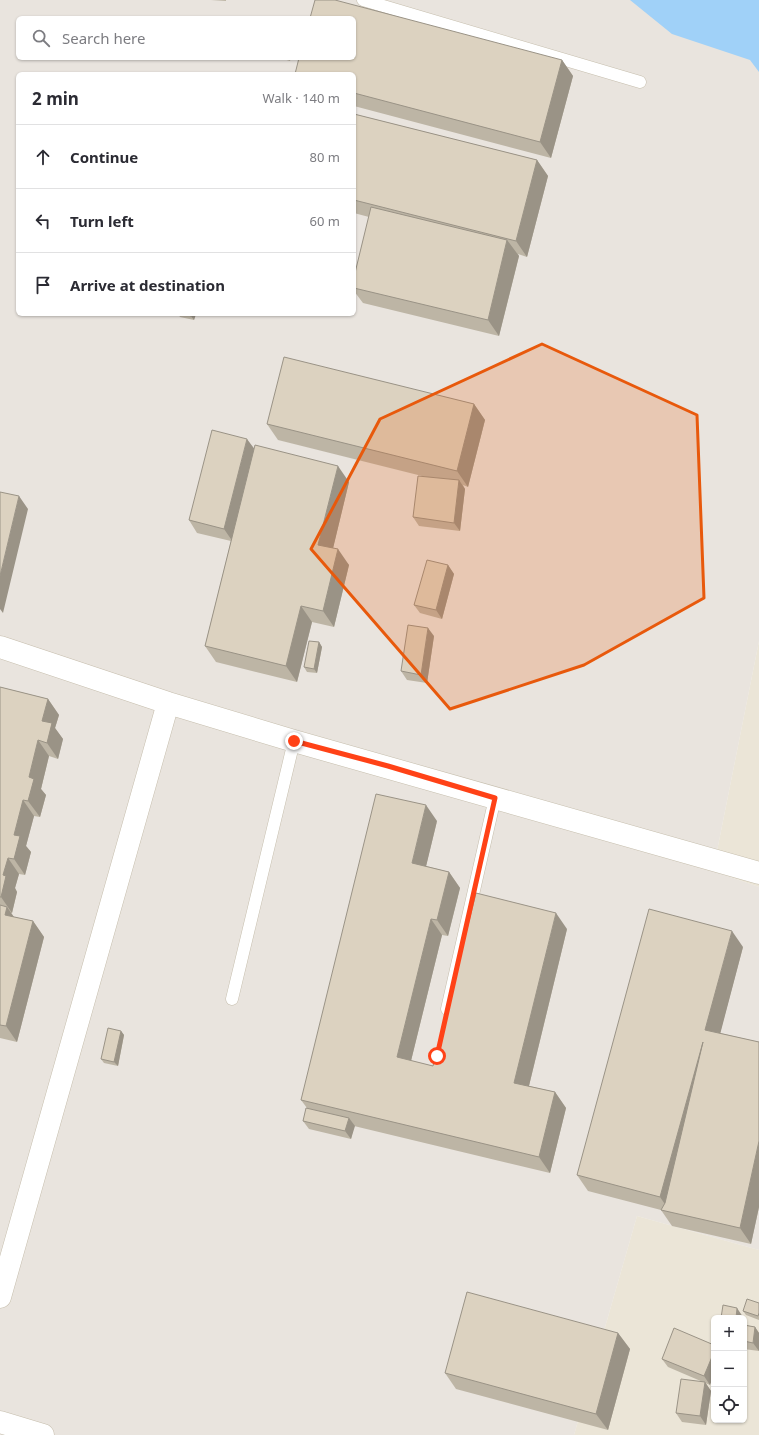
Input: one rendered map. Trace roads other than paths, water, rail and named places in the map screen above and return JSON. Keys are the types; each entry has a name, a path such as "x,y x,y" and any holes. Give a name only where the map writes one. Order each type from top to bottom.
{"street":[{"path":"0,647 168,703 294,741 388,766 495,798 759,872"},
{"path":"0,1297 168,703"},
{"path":"0,1422 43,1435"}],"lane":[{"path":"363,0 640,82"},
{"path":"232,999 294,741"},
{"path":"446,1018 495,798"}],"water":[{"path":"630,0 759,0 759,72 750,60 672,34"}]}
